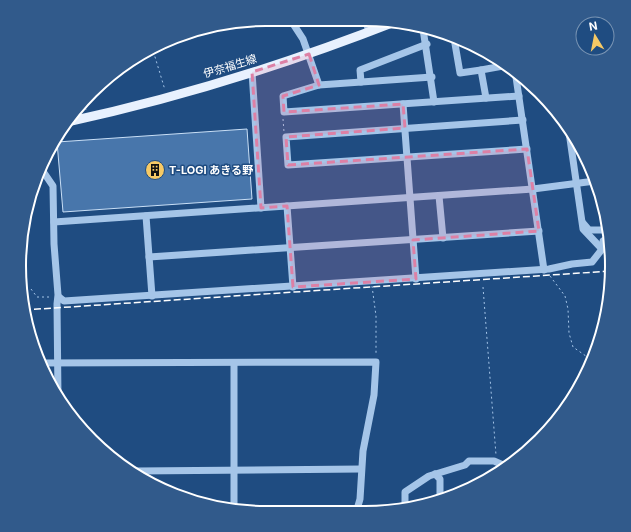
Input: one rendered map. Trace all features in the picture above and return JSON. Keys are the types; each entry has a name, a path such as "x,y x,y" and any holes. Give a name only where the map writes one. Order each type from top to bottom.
{"main road":[{"name":"伊奈福生線","path":"76,120 168,98 309,54 382,27"}],"street":[{"path":"295,26 303,39 319,85"},
{"path":"368,26 370,32"},
{"path":"424,33 432,77 434,102"},
{"path":"455,43 460,73 499,67"},
{"path":"361,82 360,70 427,44"},
{"path":"481,70 486,98"},
{"path":"252,72 261,208"},
{"path":"432,77 319,85 283,96 284,112 519,96"},
{"path":"517,81 546,269"},
{"path":"403,104 416,279"},
{"path":"523,120 286,136 288,165 527,149"},
{"path":"570,142 582,222 585,233 601,248 604,248"},
{"path":"44,173 52,183 58,297 58,385"},
{"path":"54,222 533,189 589,181"},
{"path":"439,196 443,238"},
{"path":"287,206 293,287"},
{"path":"146,216 152,296"},
{"path":"582,222 589,230 602,230"},
{"path":"149,257 539,231"},
{"path":"58,297 64,301 152,296 546,269 592,262 604,250"},
{"path":"234,362 234,504"},
{"path":"46,363 376,362 374,395 361,470 360,499 358,506"},
{"path":"405,502 405,492 435,474 465,465 469,462 496,462 501,464"},
{"path":"495,468 496,462"},
{"path":"141,471 361,470"},
{"path":"435,474 440,479 440,494"}],"path":[{"path":"154,54 168,98"},
{"path":"284,112 286,136"},
{"path":"546,269 565,296 568,309 569,333 573,347 587,357"},
{"path":"372,282 376,316 376,362"},
{"path":"483,287 496,462"},
{"path":"27,289 31,289 37,297 58,297"}],"highlighted area":[{"path":"309,54 319,85 283,96 284,112 403,104 405,128 286,137 288,165 527,149 539,231 413,240 416,279 293,287 287,206 261,208 252,72"}],"building":[{"name":"T-LOGI あきる野","path":"247,129 252,199 63,212 57,147 61,142"}],"railway":[{"path":"30,310 605,271"}],"place":[{"name":"T-LOGI あきる野","path":"155,170"}]}
